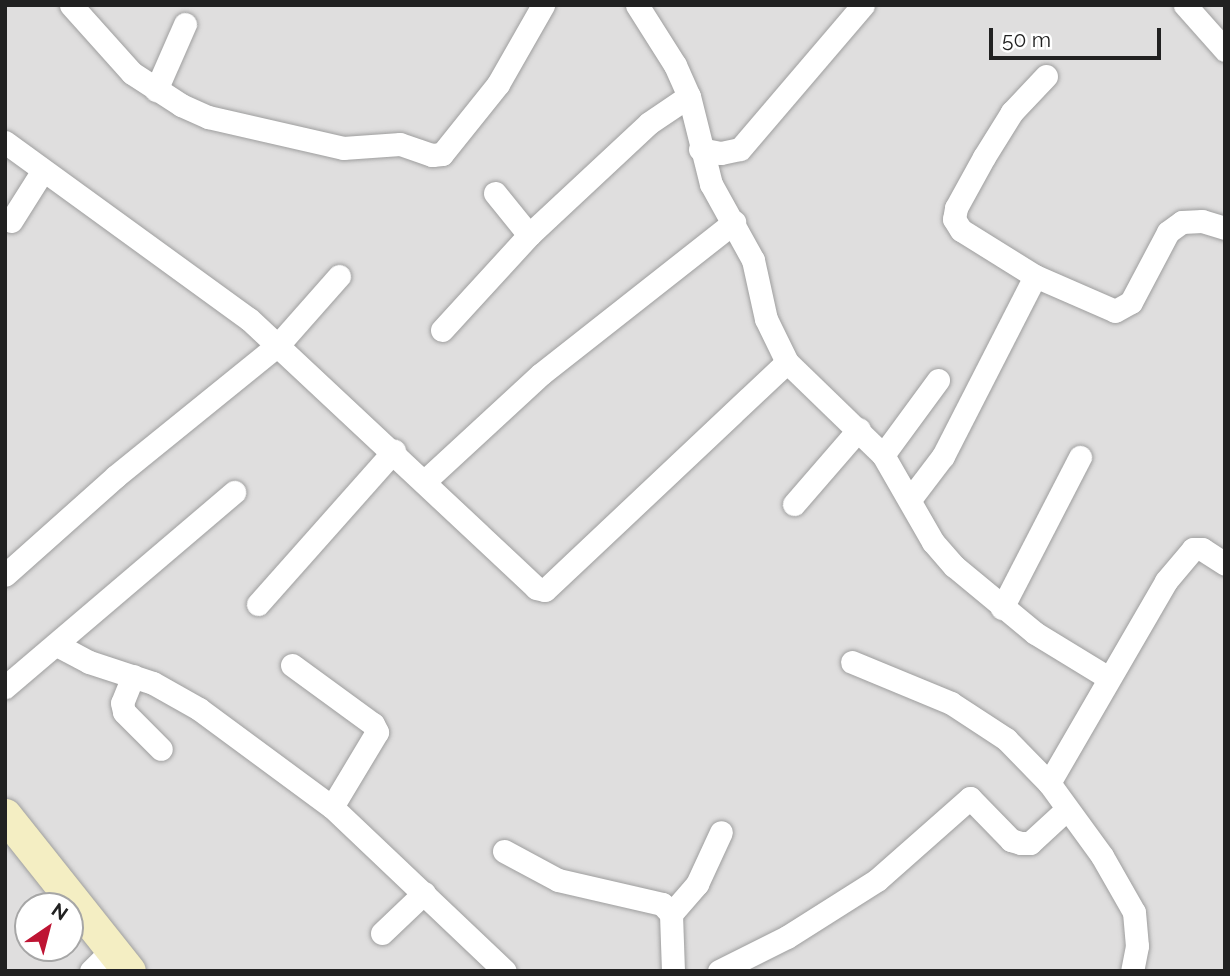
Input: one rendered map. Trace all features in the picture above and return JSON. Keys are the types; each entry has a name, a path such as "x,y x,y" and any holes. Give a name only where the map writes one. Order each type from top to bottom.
{"street":[{"path":"71,5 114,55 156,90 199,113 252,130 343,148 400,144 432,155 442,154 498,84 543,5"},
{"path":"637,5 675,65 689,96 711,184 734,222 761,282 775,345 786,362 859,429 883,456 911,498 933,542 1002,608 1107,677"},
{"path":"701,149 721,153 740,149 863,5"},
{"path":"1185,5 1225,50"},
{"path":"156,90 186,24"},
{"path":"1046,76 1013,112 984,157 954,219 961,230 1035,276 1103,309 1126,309 1168,232 1182,222 1202,221 1225,228"},
{"path":"442,330 529,235 649,123 689,96"},
{"path":"5,142 42,172 214,290 426,480 526,582 545,590 786,362"},
{"path":"11,221 42,172"},
{"path":"495,193 529,235"},
{"path":"426,480 551,366 734,222"},
{"path":"5,575 116,476 278,345 339,276"},
{"path":"911,498 943,456 1035,276"},
{"path":"883,456 939,380"},
{"path":"793,504 859,429"},
{"path":"258,604 394,451"},
{"path":"1002,608 1080,457"},
{"path":"5,687 234,492"},
{"path":"1049,783 1107,677 1166,581 1193,550 1202,549 1225,564"},
{"path":"57,645 89,662 133,676 200,709 332,807 505,971"},
{"path":"852,662 951,703 1006,739 1049,783 1102,856 1134,912 1137,946 1132,971"},
{"path":"292,665 373,724 377,732 332,807"},
{"path":"133,676 122,703 124,712 161,749"},
{"path":"719,971 787,937 877,880 970,798 1011,840 1021,843 1030,843 1068,809"},
{"path":"5,815 111,964"},
{"path":"671,914 697,884 721,832"},
{"path":"504,851 558,880 637,896 662,904 671,914 673,971"},
{"path":"382,933 424,893"}],"shaded area":[{"path":"5,5 1225,5 1225,971 5,971"}]}
